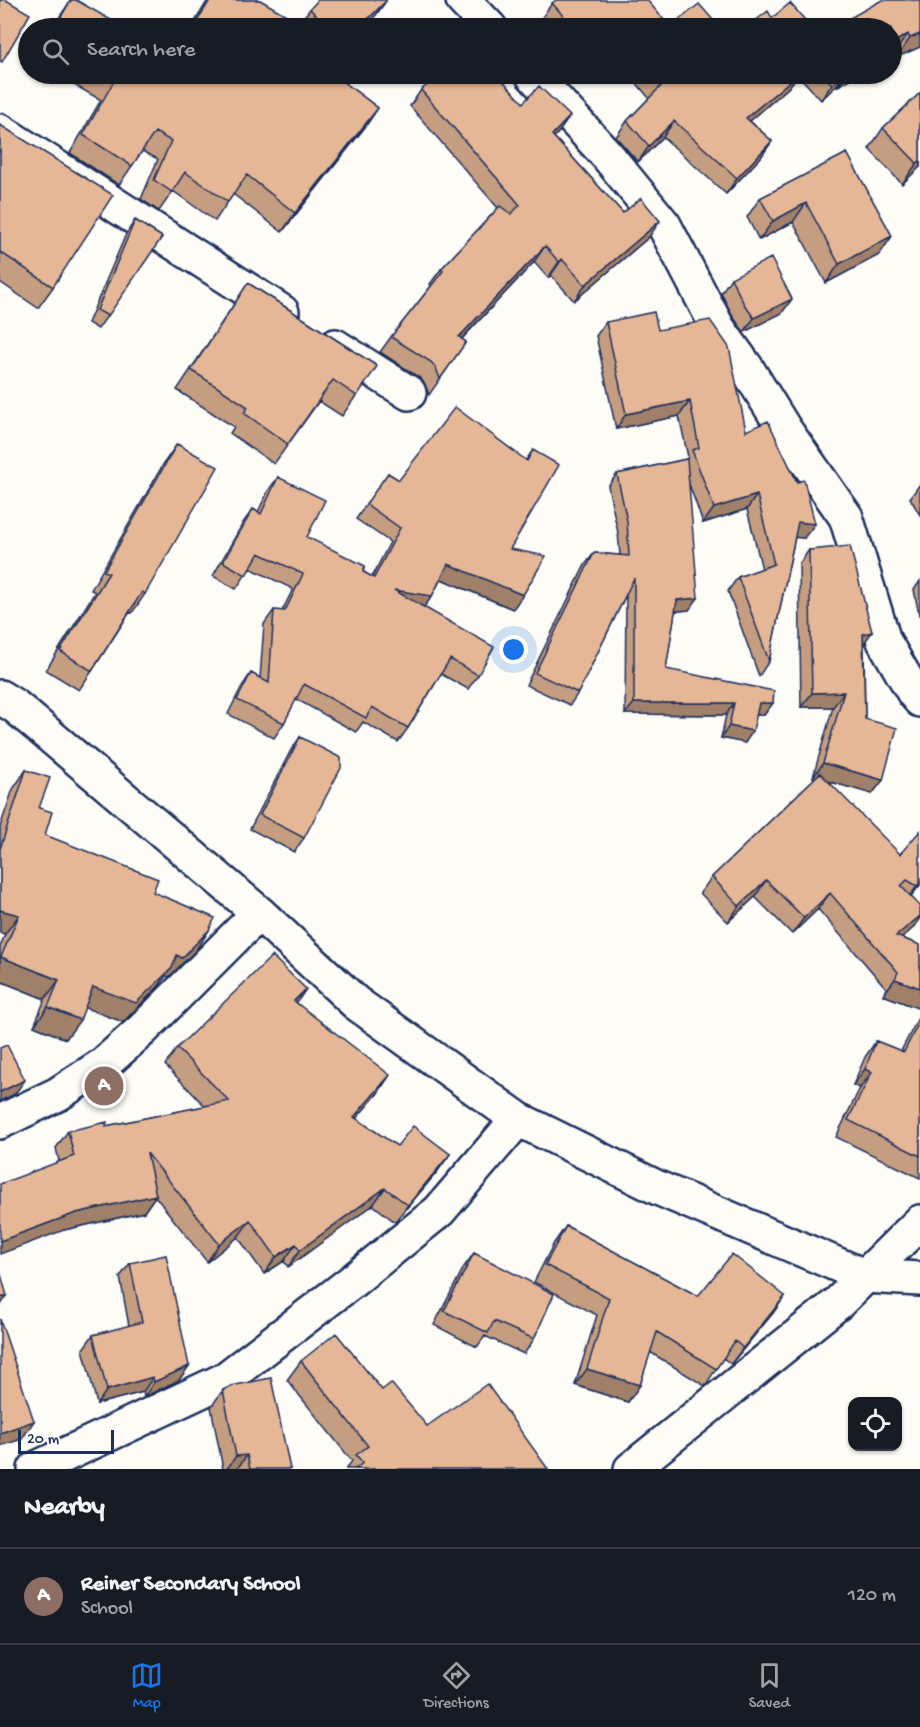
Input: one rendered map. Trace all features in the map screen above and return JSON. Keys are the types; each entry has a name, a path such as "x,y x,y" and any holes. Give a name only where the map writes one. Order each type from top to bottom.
{"street":[{"path":"463,0 480,18"},
{"path":"541,84 606,154 664,225 718,328 846,517 884,641 920,700"},
{"path":"0,131 409,393"},
{"path":"0,697 16,707 259,913 356,1003 518,1119 658,1188 864,1276 920,1279"},
{"path":"0,1122 57,1094 104,1064 259,913"},
{"path":"35,1469 224,1380 439,1211 518,1119"},
{"path":"631,1469 838,1303 920,1222"}],"building":[{"path":"0,0 6,0 30,14 28,18 18,18 18,35 2,62 0,61"},
{"path":"71,0 76,0 108,18 60,18"},
{"path":"210,0 260,0 292,18 199,18"},
{"path":"318,0 386,1 369,18 319,18 310,9"},
{"path":"556,0 647,0 662,18 565,18 552,3"},
{"path":"882,0 920,0 920,34 910,38 908,34 902,38 902,18 850,18"},
{"path":"790,3 803,18 772,18"},
{"path":"699,4 711,18 681,18"},
{"path":"768,11 772,18 759,18"},
{"path":"112,84 346,84 378,108 295,213 247,175 228,202 185,172 172,192 154,180 171,141 155,132 132,166 83,135"},
{"path":"428,84 506,84 523,103 539,86 570,116 552,135 623,213 641,198 660,221 585,285 562,259 559,262 545,246 459,337 466,342 440,379 431,362 391,337 443,271 441,269 500,206 511,214 520,205 421,90"},
{"path":"786,84 746,118 772,141 737,178 674,121 649,146 627,121 662,85"},
{"path":"920,93 920,161 917,163 883,128"},
{"path":"0,125 113,195 53,287 0,252"},
{"path":"847,153 892,236 839,264 806,203 773,221 760,198"},
{"path":"135,220 162,237 108,316 97,310"},
{"path":"771,258 792,299 754,318 731,278"},
{"path":"248,283 377,366 357,396 333,380 288,444 244,413 248,407 191,370"},
{"path":"654,312 658,330 710,320 729,347 746,431 768,421 797,482 804,480 815,524 798,522 769,661 738,577 774,564 757,495 714,508 692,450 699,448 690,401 626,414 606,322"},
{"path":"455,407 527,461 533,450 559,465 510,549 546,556 523,595 448,564 432,596 394,590 494,647 478,675 450,659 408,728 372,707 366,718 304,684 284,723 237,700 251,673 269,683 274,610 285,611 303,574 259,553 246,575 223,562 253,509 261,514 278,477 325,500 307,537 365,566 363,572 374,578 400,528 366,504 388,473 399,480"},
{"path":"177,444 218,467 145,594 142,592 92,671 60,651 109,573 104,571"},
{"path":"687,459 698,598 677,600 666,669 774,691 773,703 759,703 753,731 729,726 734,703 634,703 634,578 578,693 535,673 594,553 629,556 627,521 617,474"},
{"path":"850,546 872,632 863,634 865,719 897,728 883,780 823,763 844,692 812,693 809,550"},
{"path":"300,737 341,758 341,768 304,838 260,815"},
{"path":"26,770 50,778 39,808 52,812 45,835 158,879 153,892 215,918 209,930 182,958 177,955 172,968 136,1003 93,987 80,1020 48,1007 59,980 1,957 19,915 0,910 0,849"},
{"path":"820,773 900,854 920,831 920,882 917,886 907,880 901,886 920,906 920,916 896,936 920,945 920,988 895,979 898,972 830,893 804,918 766,880 739,906 712,877"},
{"path":"272,956 306,989 294,1001 390,1075 354,1117 397,1146 413,1126 450,1154 408,1205 385,1188 300,1250 296,1244 276,1257 250,1220 219,1244 147,1153 156,1195 76,1213 0,1241 0,1184 74,1156 68,1131 107,1122 106,1126 229,1101 177,1048"},
{"path":"920,1020 920,1156 848,1120 872,1072 865,1069 876,1041 904,1052"},
{"path":"7,1045 25,1080 0,1092 0,1048"},
{"path":"566,1226 698,1296 732,1254 785,1296 743,1348 735,1341 716,1369 657,1332 640,1385 587,1369 609,1298 545,1265"},
{"path":"474,1253 554,1294 534,1339 494,1321 488,1333 444,1311"},
{"path":"166,1255 189,1366 154,1382 153,1377 107,1390 93,1335 142,1322 130,1263"},
{"path":"0,1271 7,1296 0,1298"},
{"path":"0,1319 34,1421 0,1433"},
{"path":"336,1333 382,1390 391,1383 427,1426 487,1384 548,1469 355,1469 363,1463 356,1455 368,1446 301,1361"},
{"path":"271,1378 290,1469 250,1469 247,1455 236,1456 223,1390 231,1386"}],"place":[{"name":"Reiner Secondary School","path":"104,1086"}]}
